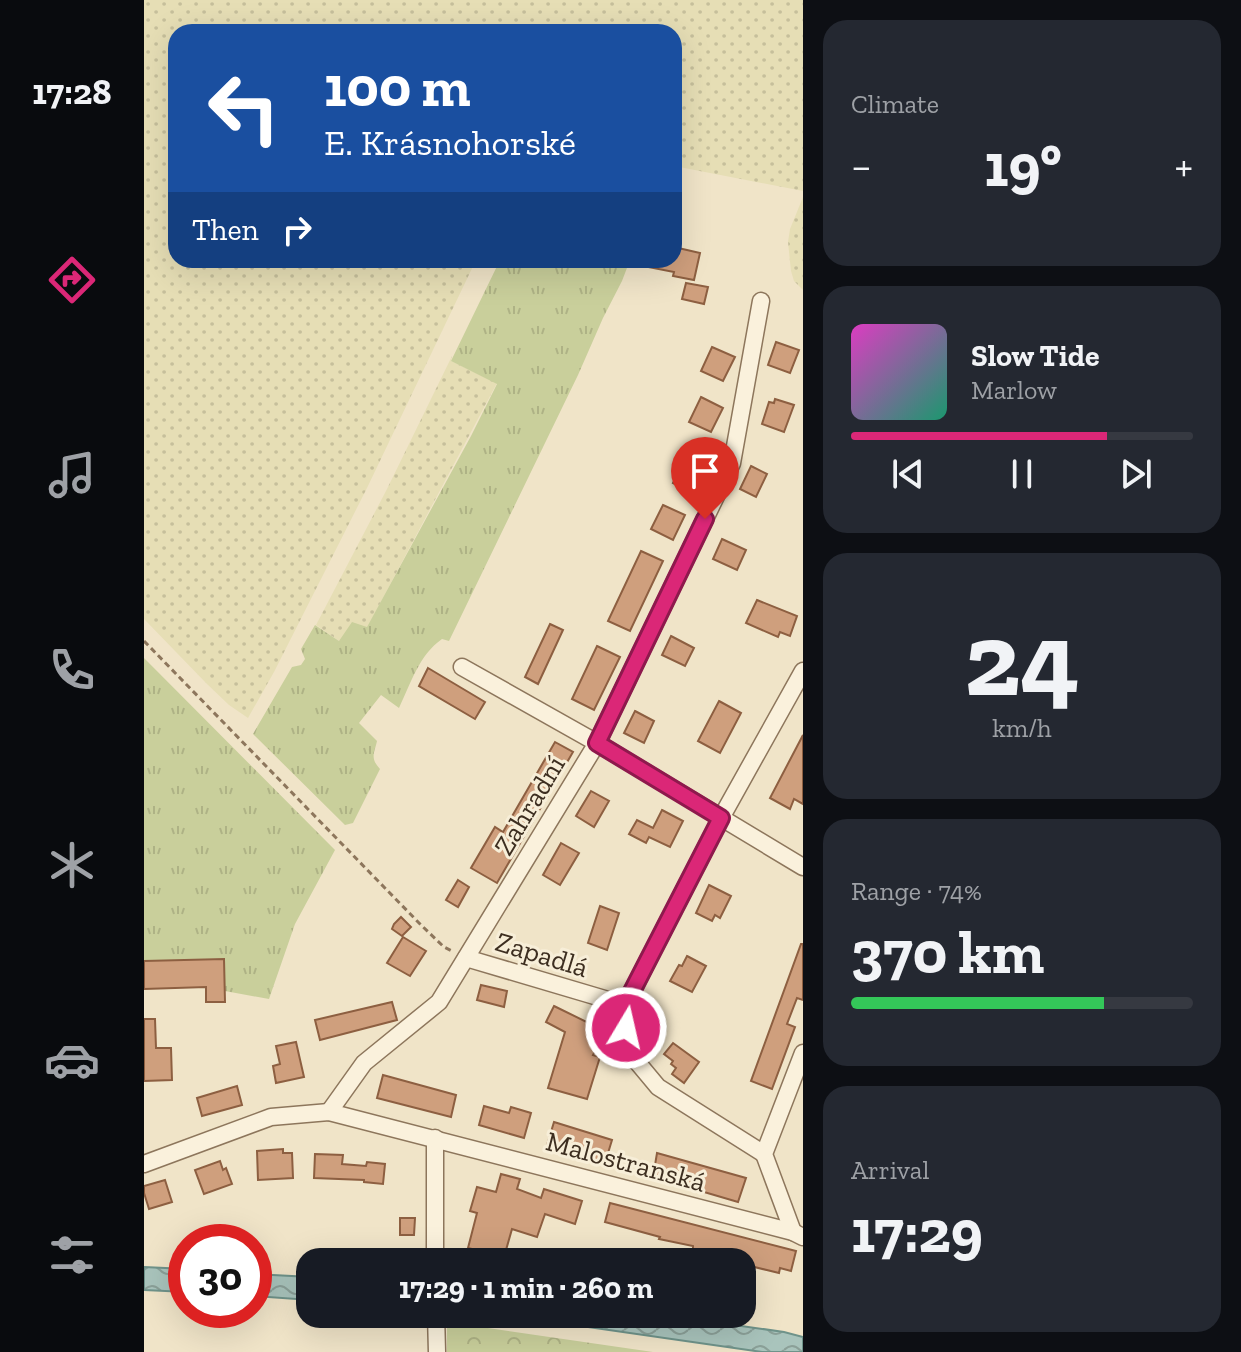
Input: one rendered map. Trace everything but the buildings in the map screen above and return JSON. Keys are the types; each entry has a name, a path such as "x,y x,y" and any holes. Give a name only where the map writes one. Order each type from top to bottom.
{"street":[{"name":"Zahradní","path":"329,1112 364,1063 439,1002 597,743 732,463 761,301"},
{"path":"462,667 597,743 803,867"},
{"path":"798,1234 764,1154 658,1087 628,1051 625,1005 721,818 803,671"},
{"name":"Zapadlá","path":"466,958 625,1005"},
{"path":"764,1154 803,1053"},
{"name":"Malostranská","path":"144,1164 271,1117 329,1112 798,1234"},
{"path":"435,1138 435,1248"},
{"path":"436,1328 437,1352"}],"path":[{"path":"144,641 422,926 444,947 466,958"}],"shaded area":[{"path":"144,0 803,0 803,191 682,168 682,24 168,24 168,268 472,268 367,488 248,718 229,705 144,619"},
{"path":"803,197 803,290 794,281 788,242"},
{"path":"452,356 451,361 497,383 367,628 339,641 316,625"}],"green space":[{"path":"496,268 627,268 449,641 442,639 427,653 399,708 381,695 359,723 377,741 374,759 380,769 353,823 345,825 253,734 292,667 301,665 305,659 301,649 315,625 339,641 352,622 367,627 471,436 497,384 451,361"},
{"path":"144,658 335,850 295,924 269,999 225,991 224,959 144,961"},
{"path":"447,1328 488,1328 653,1352 447,1352"}],"water":[{"path":"144,1267 168,1268 168,1291 144,1290"},
{"path":"272,1275 296,1276 296,1299 272,1297"},
{"path":"595,1328 756,1328 803,1337 803,1352 762,1352"}],"route":[{"path":"626,1028 625,1005 721,818 597,743 705,519"}]}
